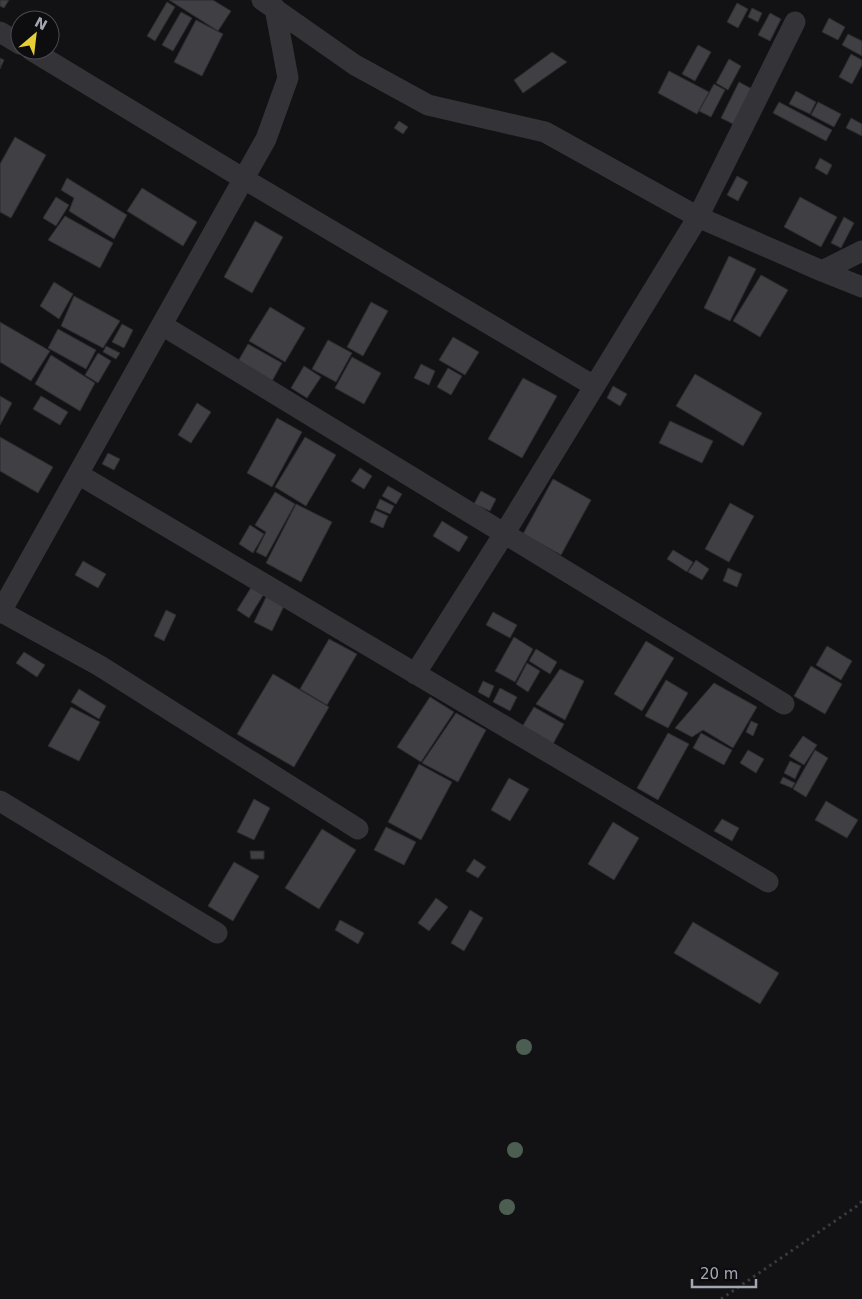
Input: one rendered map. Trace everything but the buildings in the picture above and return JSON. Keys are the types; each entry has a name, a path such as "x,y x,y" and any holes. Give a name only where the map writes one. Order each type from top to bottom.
{"street":[{"path":"269,4 288,78 266,139 0,612 100,666 358,829"},
{"path":"269,4 355,65 428,106 545,132 698,217 862,287"},
{"path":"415,674 504,534 698,217 795,22"},
{"path":"47,60 594,386"},
{"path":"822,271 862,251"},
{"path":"162,325 784,704"},
{"path":"78,474 768,882"},
{"path":"0,801 217,933"}],"path":[{"path":"721,1299 862,1201"}]}
